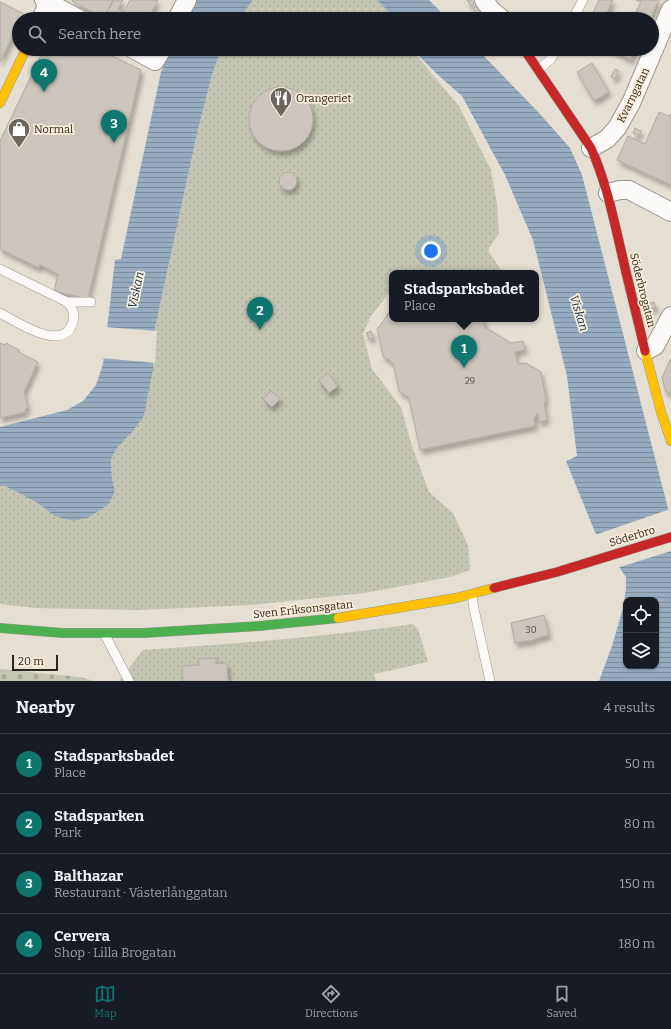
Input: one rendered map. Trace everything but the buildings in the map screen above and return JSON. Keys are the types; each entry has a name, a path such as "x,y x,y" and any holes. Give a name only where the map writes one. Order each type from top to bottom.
{"street":[{"path":"180,12 186,0"},
{"path":"484,0 494,12"},
{"path":"494,0 500,12"},
{"path":"43,12 47,1 67,12"},
{"name":"Kvarngatan","path":"659,37 671,9"},
{"path":"0,103 6,77 21,56"},
{"name":"Söderbrogatan","path":"529,56 591,148 599,166 608,193 660,412 671,440"},
{"name":"Kvarngatan","path":"591,148 607,139 620,121 631,103 651,56"},
{"path":"608,193 620,190 629,190 671,212"},
{"path":"646,351 655,346 671,316"},
{"name":"Söderbro","path":"602,557 670,536"},
{"name":"Sven Eriksonsgatan","path":"0,628 63,633 105,633 220,629 335,619 409,607 472,594 557,572 602,557"}],"lane":[{"path":"577,12 583,0"},
{"path":"538,70 553,56"},
{"path":"0,269 67,302 72,307 74,317 72,327 62,335 50,337 40,334 0,313"},
{"path":"67,302 91,302"},
{"path":"472,594 490,681"},
{"path":"105,633 129,681"}],"green space":[{"path":"253,0 377,0 389,12 244,12"},
{"path":"219,56 417,56 459,106 491,170 497,204 499,233 488,250 501,270 389,270 389,293 371,316 363,334 372,369 401,407 411,443 429,492 453,513 468,545 470,570 450,577 365,593 251,605 139,610 34,608 0,604 0,486 5,486 36,502 55,516 90,517 109,504 115,491 112,480 111,459 117,448 132,432 144,415 153,370 155,328 198,129"},
{"path":"413,624 418,629 428,662 374,674 376,681 119,681 143,650 278,640"},
{"path":"0,669 79,677 95,681 0,681"}],"water":[{"path":"194,0 253,0 244,12 188,12"},
{"path":"377,0 429,0 441,12 389,12"},
{"name":"Viskan","path":"167,56 219,56 198,129 155,328 153,370 144,416 117,448 111,459 112,480 115,491 109,504 90,517 73,521 55,516 36,502 5,486 0,486 0,427 67,410 83,401 96,385 103,364 115,260 121,259 161,72"},
{"name":"Viskan","path":"419,56 484,56 540,114 570,148 582,175 671,520 671,681 599,681 612,646 623,608 623,669 659,669 659,597 625,597 626,577 595,532 566,461 577,456 567,376 533,240 505,175 462,96"}],"pier":[{"path":"105,327 157,331 155,363 102,358"},
{"path":"670,509 671,551 617,568 595,535"}],"traffic: fast":[{"path":"0,628 63,633 143,633 259,626 338,618"}],"traffic: slow":[{"path":"0,103 23,56"},
{"path":"645,351 661,412 671,441"},
{"path":"338,618 456,598 494,588"}],"traffic: jam":[{"path":"529,56 591,148 597,162 610,203 645,351"},
{"path":"494,588 557,572 671,537"}],"place":[{"name":"Cervera","path":"44,92"},
{"name":"Orangeriet","path":"281,118"},
{"name":"Balthazar","path":"114,143"},
{"name":"Normal","path":"19,148"},
{"name":"Stadsparken","path":"260,330"},
{"name":"Stadsparksbadet","path":"464,368"}]}
